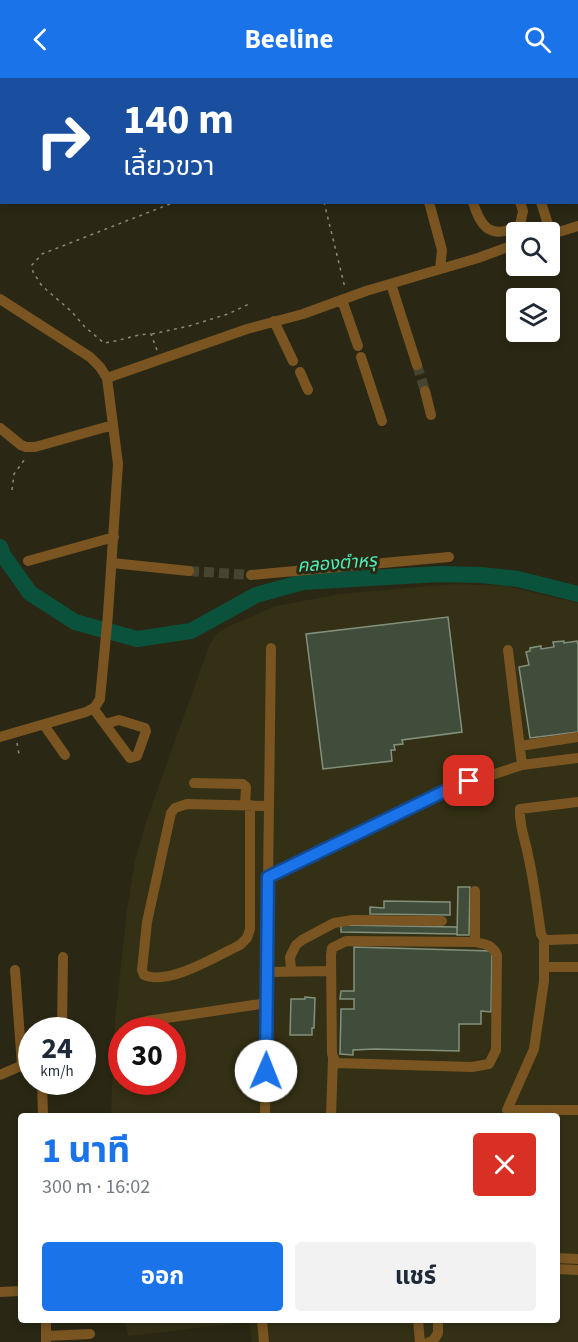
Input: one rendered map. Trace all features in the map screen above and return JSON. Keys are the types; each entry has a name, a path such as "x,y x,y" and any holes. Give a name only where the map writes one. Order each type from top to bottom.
{"street":[{"path":"430,204 442,250 440,269"},
{"path":"474,204 478,219 490,231 499,232 520,225 523,211 521,204"},
{"path":"542,204 547,222"},
{"path":"560,231 578,226"},
{"path":"106,378 248,329 505,248 499,232"},
{"path":"391,284 417,365"},
{"path":"0,299 90,357 100,367 106,378 118,464 100,699 93,708 86,712 0,737"},
{"path":"345,299 382,421"},
{"path":"274,321 293,361"},
{"path":"300,372 308,390"},
{"path":"425,391 431,415"},
{"path":"0,428 21,445 35,447 113,425"},
{"path":"28,561 114,537"},
{"path":"251,575 449,557"},
{"path":"112,562 189,571"},
{"path":"265,1113 271,648"},
{"path":"508,650 522,765"},
{"path":"93,708 105,724"},
{"path":"44,725 65,755"},
{"path":"520,746 578,736"},
{"path":"268,877 451,788 522,765 578,758"},
{"path":"194,783 243,784 246,787 248,805 250,929 247,938 240,945 175,975 150,978 144,975 142,970 147,922 171,813 175,807 187,804 248,805 269,806"},
{"path":"578,802 520,809 522,834 528,854 541,934 544,939 544,981 534,1049 507,1110 578,1110"},
{"path":"475,891 475,942"},
{"path":"291,970 290,957 296,945 334,923 353,920 441,921"},
{"path":"544,939 578,939"},
{"path":"331,1113 332,948 346,940 475,942 488,944 494,949 497,955 496,1050 489,1064 472,1067 340,1065 333,1059"},
{"path":"62,1017 63,957"},
{"path":"544,967 578,967"},
{"path":"15,970 21,1017"},
{"path":"268,972 331,971"},
{"path":"174,1017 267,1003"},
{"path":"0,1075 18,1067"},
{"path":"42,1095 43,1113"},
{"path":"560,1258 578,1259"},
{"path":"560,1269 578,1270"},
{"path":"0,1292 18,1292"},
{"path":"46,1323 46,1339 90,1334"},
{"path":"262,1323 264,1342"},
{"path":"418,1323 420,1342"},
{"path":"429,1342 433,1341 438,1333 438,1323"}],"path":[{"path":"170,204 42,254 32,265 33,272 42,286 104,343 121,341 137,334 151,334 189,326 228,314 249,304"},
{"path":"324,204 345,299"},
{"path":"151,334 160,360"},
{"path":"12,490 14,474 35,447"}],"shaded area":[{"path":"454,584 506,586 578,603 578,1342 252,1342 249,1323 560,1323 560,1113 111,1113 112,1095 186,1095 186,1017 115,1017 135,860 148,816 210,644 225,628 276,606 340,594"},
{"path":"126,1323 240,1323 128,1336"}],"building":[{"path":"448,617 462,732 402,740 403,744 394,745 395,750 391,750 392,761 323,769 306,634"},
{"path":"564,641 564,643 577,641 578,645 578,732 530,738 519,667 529,665 526,652 530,651 530,648 554,647 553,642"},
{"path":"458,887 470,887 469,935 457,935"},
{"path":"384,901 450,902 450,915 370,914 370,907 384,908"},
{"path":"341,925 457,927 457,934 341,932"},
{"path":"354,947 492,951 491,1012 481,1011 481,1024 459,1024 459,1051 375,1049 353,1050 353,1055 340,1054 341,1009 354,1009 354,999 340,999 341,991 354,991"},
{"path":"305,997 315,998 312,1035 290,1035 291,999 305,999"}],"waterway":[{"name":"คลองตำหรุ","path":"0,547 3,555 30,593 75,622 137,639 191,631 256,595 303,582 439,574 481,575 518,579 578,594"}],"tunnel":[{"path":"417,365 425,391"},
{"path":"189,571 251,575"}],"route":[{"path":"266,1071 268,877 469,781"}]}
